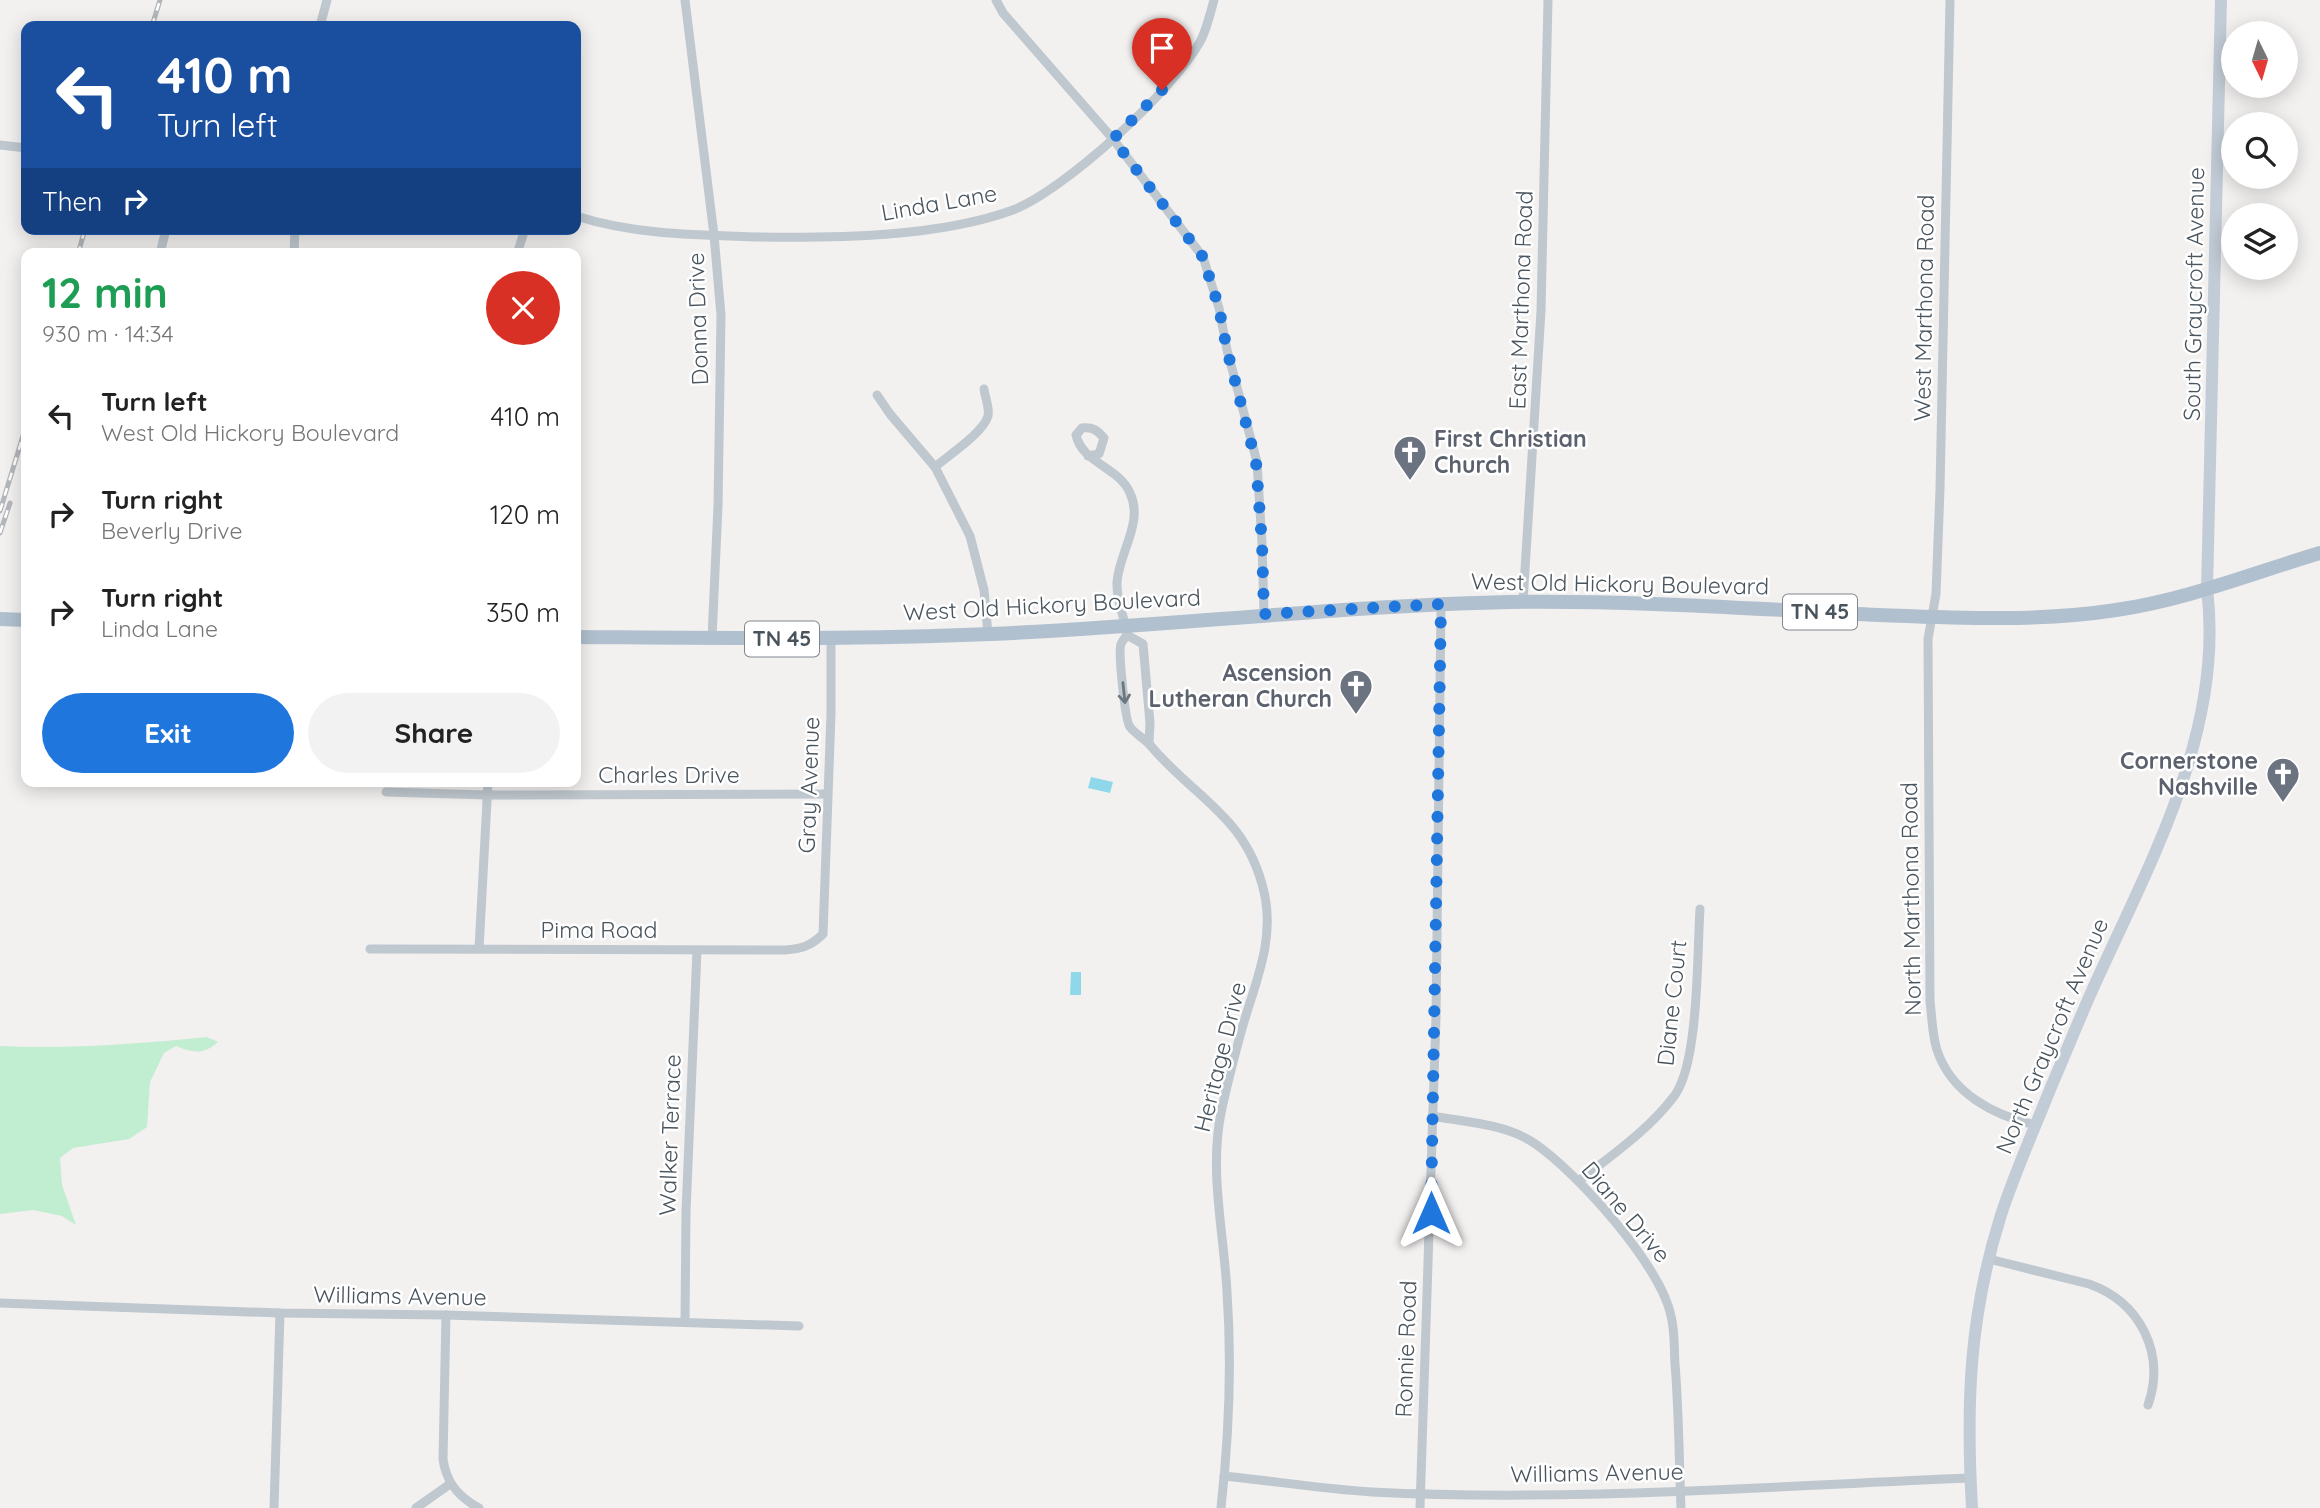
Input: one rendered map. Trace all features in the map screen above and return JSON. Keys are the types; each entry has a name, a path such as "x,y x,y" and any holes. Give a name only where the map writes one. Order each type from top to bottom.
{"main road":[{"name":"West Old Hickory Boulevard","path":"581,637 831,639 1126,631 1264,614 1523,602 1931,617 2033,617 2116,610 2207,589 2320,553"},
{"path":"0,619 21,620"}],"street":[{"path":"321,21 327,0"},
{"name":"Donna Drive","path":"685,0 714,235 721,315 712,638"},
{"path":"996,0 1003,13 1113,139 1203,257 1219,308 1256,462 1264,614"},
{"name":"Linda Lane","path":"581,217 631,229 714,235 831,236 924,229 964,223 1016,209 1087,162 1157,94 1193,52 1208,24 1214,0"},
{"name":"East Marthona Road","path":"1523,602 1542,298 1548,0"},
{"name":"West Marthona Road","path":"1931,617 1936,594 1940,489 1950,0"},
{"name":"South Graycroft Avenue","path":"2207,589 2221,0"},
{"path":"0,145 21,147"},
{"path":"935,467 973,435 984,422 988,415 984,389"},
{"path":"877,395 935,467 970,536 984,590 988,634"},
{"name":"Heritage Drive","path":"1088,456 1105,466 1130,491 1134,509 1117,580 1117,597 1126,631 1143,644 1150,723 1149,743"},
{"name":"North Graycroft Avenue","path":"1972,1508 1969,1377 1977,1310 1989,1259 2001,1215 2036,1125 2092,991 2160,843 2188,768 2203,705 2209,660 2211,619 2207,589"},
{"name":"Ronnie Road","path":"1420,1508 1437,990 1441,604"},
{"name":"North Marthona Road","path":"1931,617 1928,639 1930,1001 1937,1051 1945,1067 1969,1096 2012,1120 2036,1125"},
{"name":"Heritage Drive","path":"1126,631 1120,645 1129,726 1149,743 1158,756 1217,807 1237,831 1260,875 1266,906 1267,929 1261,972 1243,1025 1219,1128 1218,1195 1230,1339 1229,1405 1221,1508"},
{"name":"Gray Avenue","path":"823,934 831,639"},
{"path":"478,949 488,787"},
{"name":"Charles Drive","path":"386,792 827,794"},
{"name":"Diane Court","path":"1579,1181 1649,1124 1675,1094 1686,1073 1691,1043 1700,909"},
{"name":"Pima Road","path":"370,949 801,949 814,944 823,934"},
{"name":"Walker Terrace","path":"685,1322 685,1222 697,950"},
{"name":"Diane Drive","path":"1432,1116 1505,1130 1534,1143 1579,1181 1651,1269 1662,1289 1671,1315 1678,1405 1681,1508"},
{"path":"1989,1259 2104,1289 2126,1305 2137,1318 2151,1350 2154,1367 2153,1391 2148,1405"},
{"name":"Williams Avenue","path":"0,1303 799,1326"},
{"path":"274,1508 281,1313"},
{"path":"446,1315 445,1472 450,1484 461,1496 479,1508"},
{"name":"Williams Avenue","path":"1224,1476 1370,1492 1590,1494 1970,1478"},
{"path":"416,1508 450,1484"}],"green space":[{"path":"207,1037 218,1042 203,1051 176,1046 164,1053 150,1082 147,1127 129,1139 73,1148 60,1158 62,1185 76,1225 62,1216 33,1210 0,1214 0,1046 104,1045"}],"water":[{"path":"1091,777 1113,782 1110,793 1088,788"},
{"path":"1071,972 1081,972 1081,995 1070,995"}],"railway":[{"path":"154,21 160,0"},
{"path":"80,248 83,235"},
{"path":"0,511 21,442"},
{"path":"0,533 10,503"}],"place":[{"name":"First Christian Church","path":"1410,482"},
{"name":"Ascension Lutheran Church","path":"1356,716"},
{"name":"Cornerstone Nashville","path":"2283,804"}],"route":[{"path":"1162,90 1113,139 1203,257 1219,308 1256,462 1264,614 1441,604 1431,1213"}]}
